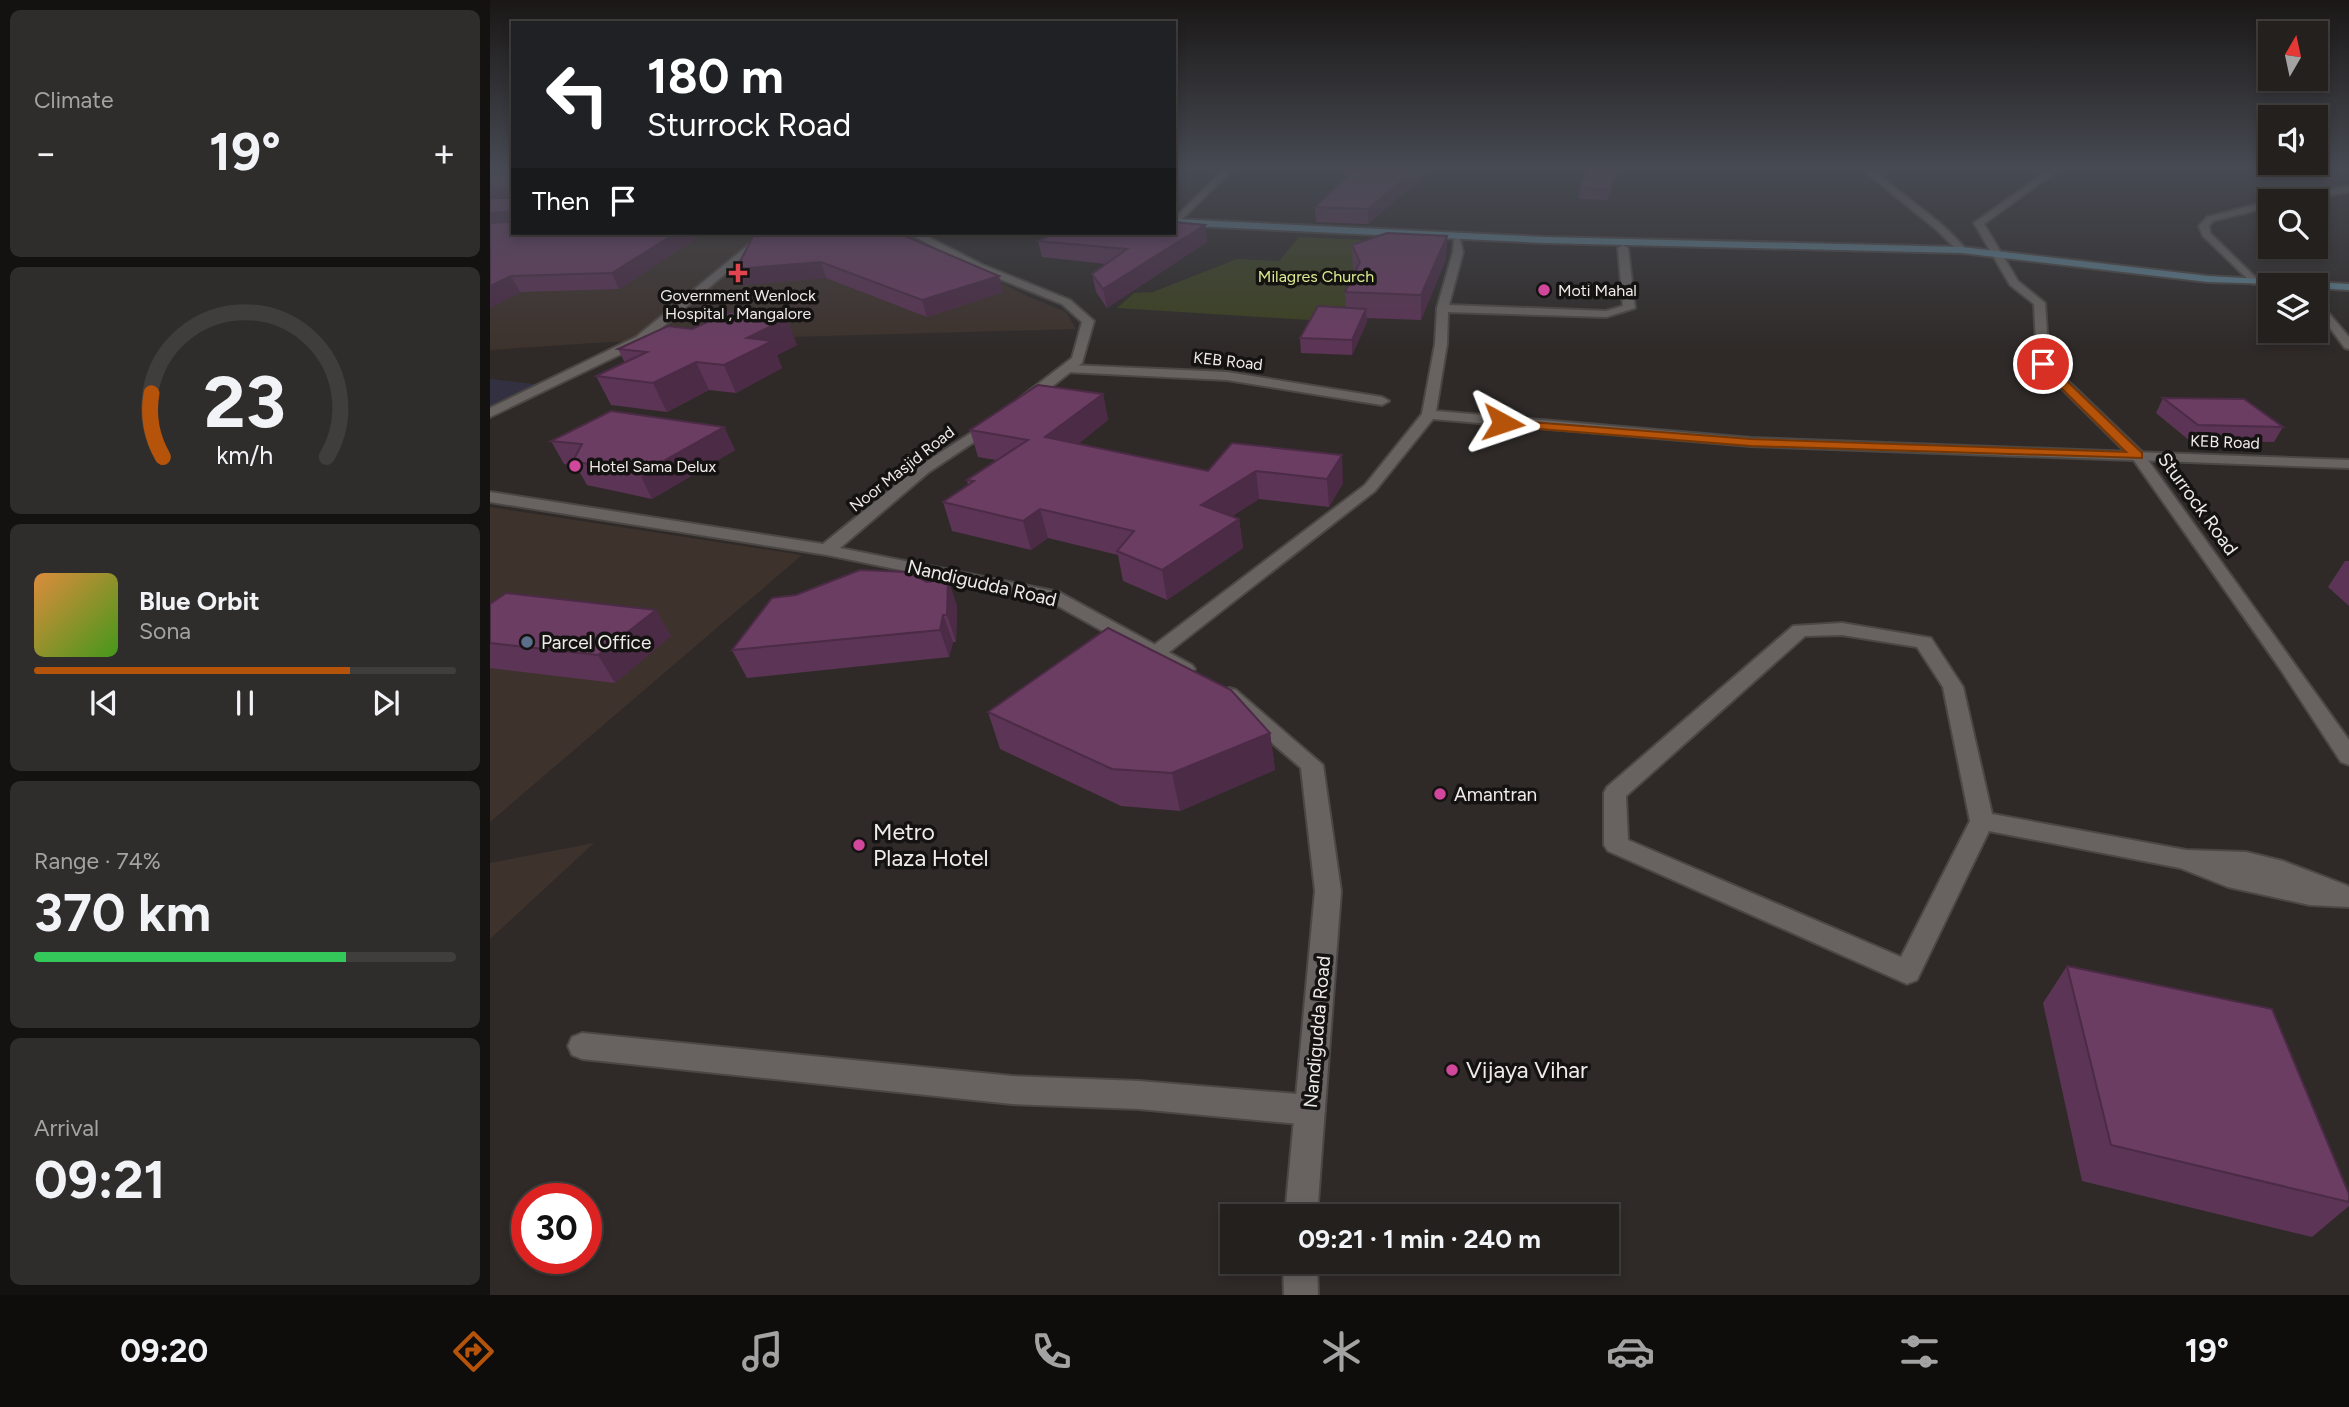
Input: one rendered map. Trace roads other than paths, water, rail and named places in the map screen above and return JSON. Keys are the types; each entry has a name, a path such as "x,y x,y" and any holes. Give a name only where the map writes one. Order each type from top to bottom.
{"main road":[{"path":"1249,228 1623,248 1962,250 2258,281"},
{"path":"1278,228 1997,255"},
{"path":"2328,286 2349,287"}],"street":[{"path":"1942,228 1962,250"},
{"name":"Sturrock Road","path":"1982,228 2014,283 2039,303 2043,364 2137,456 2349,757"},
{"path":"2204,228 2206,234 2253,281"},
{"path":"490,413 640,340 766,235"},
{"path":"917,235 979,267 1066,302 1088,321 1078,360 1070,369"},
{"path":"1157,652 1370,488 1429,415 1441,344 1443,308 1458,252 1457,241"},
{"path":"1443,308 1606,314 1629,308 1623,248"},
{"path":"2328,317 2349,345"},
{"name":"KEB Road","path":"1070,369 1227,376 1382,401"},
{"name":"Noor Masjid Road","path":"827,550 924,469 1070,369"},
{"name":"KEB Road","path":"1429,415 1751,442 2349,464"},
{"name":"Nandigudda Road","path":"490,497 827,550 1053,596 1157,652 1239,701 1312,765 1328,891 1302,1204"},
{"path":"1842,629 1924,642 1953,687 1982,821 1907,972 1616,845 1615,793 1800,630 1842,629"},
{"path":"1982,821 2183,859 2228,877 2310,895 2347,896"},
{"path":"582,1046 1012,1090 1139,1095 1310,1110"},
{"path":"1300,1274 1301,1295"}],"place":[{"name":"Government Wenlock Hospital , Mangalore","path":"738,273"},
{"name":"Moti Mahal","path":"1544,290"},
{"name":"Hotel Sama Delux","path":"575,466"},
{"name":"Parcel Office","path":"527,642"},
{"name":"Amantran","path":"1440,794"},
{"name":"Metro Plaza Hotel","path":"859,845"},
{"name":"Vijaya Vihar","path":"1452,1070"}],"park label":[{"name":"Milagres Church","path":"1316,276"}]}
